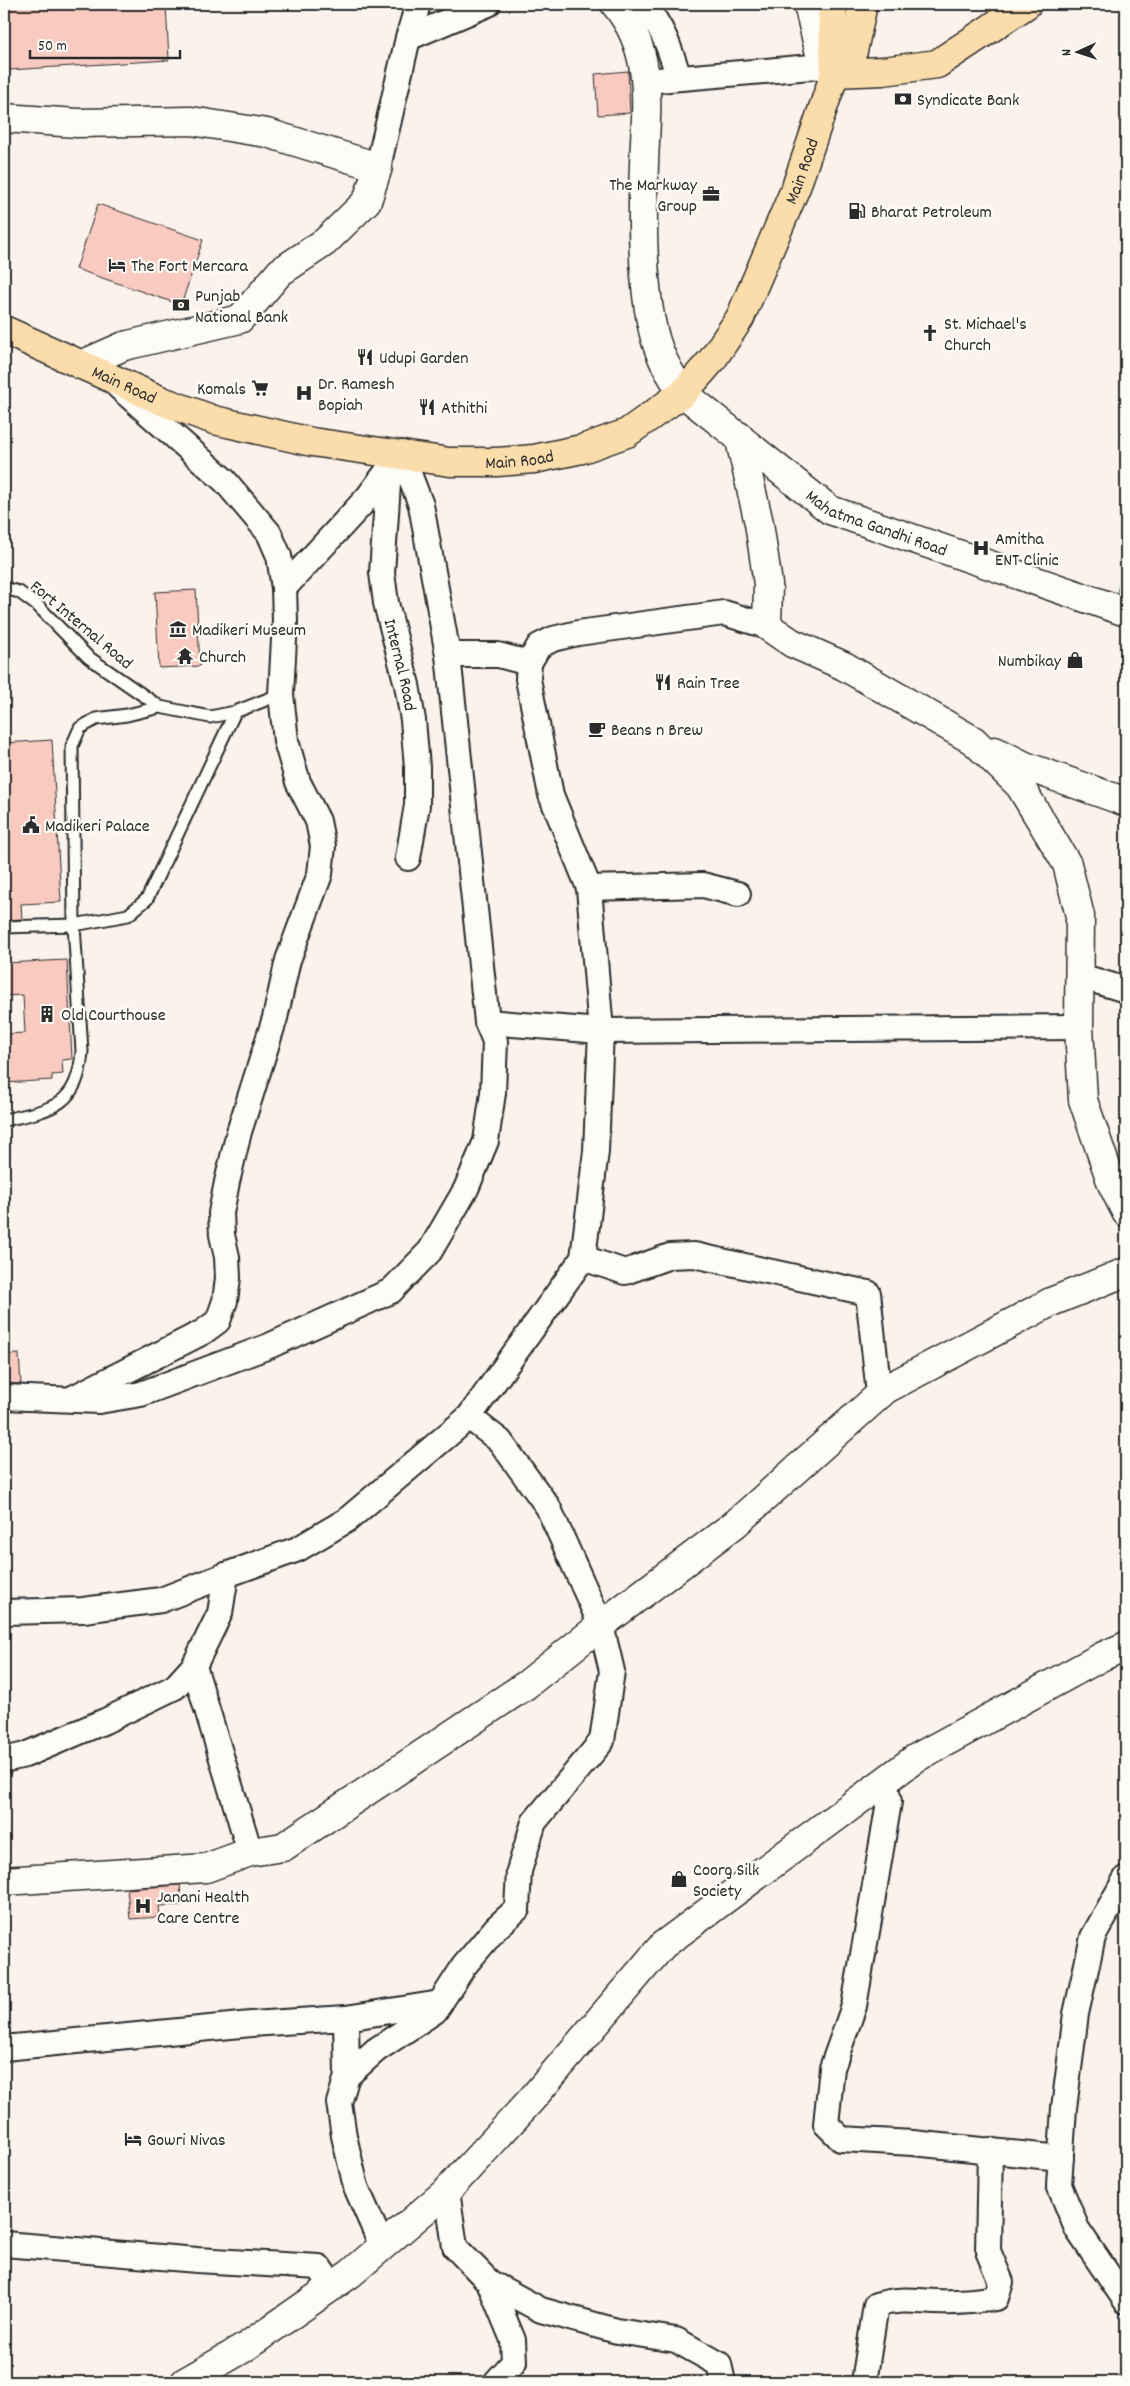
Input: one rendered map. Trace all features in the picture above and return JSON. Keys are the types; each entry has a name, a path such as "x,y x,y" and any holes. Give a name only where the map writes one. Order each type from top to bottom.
{"main road":[{"path":"829,70 832,4"},
{"path":"829,70 853,51 863,4"},
{"path":"829,70 884,71 937,64 1027,4"},
{"name":"Main Road","path":"4,330 162,402 214,420 395,461 498,462 534,459 582,449 627,433 659,412 683,393 712,360 740,318 796,187 829,70"}],"street":[{"path":"81,365 124,346 240,318 280,272 326,242 367,201 378,167 408,38 418,4"},
{"path":"408,38 488,4"},
{"name":"Mahatma Gandhi Road","path":"615,4 634,33 646,81 644,240 649,309 658,348 669,374 683,393 830,510 1126,612"},
{"path":"644,4 658,21 670,48 679,78"},
{"path":"646,81 829,70 808,4"},
{"path":"4,118 77,123 192,121 267,133 378,167"},
{"path":"69,1400 203,1332 218,1321 225,1302 228,1278 221,1213 226,1182 239,1132 275,1018 288,960 317,883 323,858 322,835 318,822 298,782 286,741 281,694 285,622 284,588 279,556 269,533 253,511 211,468 108,378"},
{"path":"739,436 759,523 767,575 767,626"},
{"path":"4,1397 99,1401 141,1394 269,1346 391,1291 430,1251 466,1189 486,1141 493,1093 495,1041 487,1022 448,655 421,505 395,461 368,497 284,588"},
{"name":"Internal Road","path":"395,461 382,573 386,602 414,720 417,805 408,858"},
{"path":"4,1612 83,1610 161,1600 298,1549 347,1520 469,1417 583,1258 596,1151 600,1030 589,888 551,795 528,679 528,663 539,646 553,639 578,632 724,613 767,626 792,643 844,666 974,741 1025,766 1126,802"},
{"path":"448,655 498,655 528,663"},
{"path":"974,741 1020,786 1067,864 1080,916 1079,1027 1083,1100 1112,1184 1126,1212"},
{"path":"589,888 703,885 738,894"},
{"path":"1080,976 1126,990"},
{"path":"487,1022 600,1030 1079,1027"},
{"path":"583,1258 626,1272 670,1256 694,1255 868,1293 878,1394"},
{"path":"4,1881 206,1868 250,1852 283,1847 526,1685 601,1625 735,1524 878,1394 1051,1302 1126,1272"},
{"path":"347,2076 376,2050 435,2011 464,1966 496,1928 517,1909 519,1871 534,1822 602,1741 612,1671 601,1625 548,1507 500,1440 469,1417"},
{"path":"4,1760 25,1755 105,1721 175,1687 194,1666 220,1613 226,1575"},
{"path":"185,2382 244,2348 332,2286 448,2191 531,2100 663,1945 916,1758 1103,1656 1126,1646"},
{"path":"194,1666 250,1852"},
{"path":"885,1781 889,1802 868,1926 854,2006 832,2068 826,2124 841,2139 990,2150 1061,2158"},
{"path":"1126,1878 1093,1937 1076,2014 1064,2108 1059,2185 1077,2229 1126,2301"},
{"path":"4,2048 251,2024 346,2018 440,2003"},
{"path":"346,2018 347,2076 339,2103 344,2136 356,2187 382,2246"},
{"path":"864,2382 876,2305 896,2299 964,2302 996,2298 1001,2282 988,2252 990,2150"},
{"path":"448,2191 455,2247 489,2282 541,2310 617,2331 676,2340 719,2364 723,2382"},
{"path":"4,2244 197,2260 319,2267 332,2286"},
{"path":"489,2282 513,2340 514,2362 496,2382"}],"lane":[{"name":"Fort Internal Road","path":"4,588 19,592 38,606 88,657 160,707 210,717 235,712"},
{"path":"4,927 74,924 128,915 147,900 235,712 281,694"},
{"name":"Fort Internal Road","path":"4,1120 38,1113 61,1102 74,1090 81,1070 82,1050 74,924 72,746 80,728 96,719 127,716 160,707"}],"green space":[{"path":"1126,559 1126,599 1116,595"}],"building":[{"path":"5,4 166,4 169,60 9,70"},
{"path":"628,71 630,113 598,115 595,74"},
{"path":"98,204 203,240 181,305 76,269"},
{"name":"Madikeri Museum","path":"196,590 200,666 159,668 155,592"},
{"name":"Madikeri Palace","path":"52,740 61,902 21,904 22,919 4,920 4,860 8,860 4,743"},
{"name":"Old Courthouse","path":"67,960 72,1059 62,1060 63,1074 52,1075 52,1080 4,1083 4,1034 25,1033 23,995 4,996 4,963"},
{"path":"19,1354 21,1384 4,1383 4,1355"},
{"path":"180,1885 182,1905 159,1906 160,1917 130,1919 127,1889"}],"place":[{"name":"Syndicate Bank","path":"903,99"},
{"name":"The Markway Group","path":"711,194"},
{"name":"Bharat Petroleum","path":"857,211"},
{"name":"The Fort Mercara","path":"117,265"},
{"name":"Punjab National Bank","path":"181,305"},
{"name":"St. Michael's Church","path":"930,333"},
{"name":"Udupi Garden","path":"365,357"},
{"name":"Komals","path":"260,388"},
{"name":"Dr. Ramesh Bopiah","path":"304,393"},
{"name":"Athithi","path":"427,407"},
{"name":"Amitha ENT Clinic","path":"981,548"},
{"name":"Madikeri Museum","path":"178,629"},
{"name":"Church","path":"185,656"},
{"name":"Numbikay","path":"1075,660"},
{"name":"Rain Tree","path":"663,682"},
{"name":"Beans n Brew","path":"597,729"},
{"name":"Madikeri Palace","path":"31,825"},
{"name":"Old Courthouse","path":"47,1014"},
{"name":"Coorg Silk Society","path":"679,1879"},
{"name":"Janani Health Care Centre","path":"143,1906"},
{"name":"Gowri Nivas","path":"133,2139"}]}
